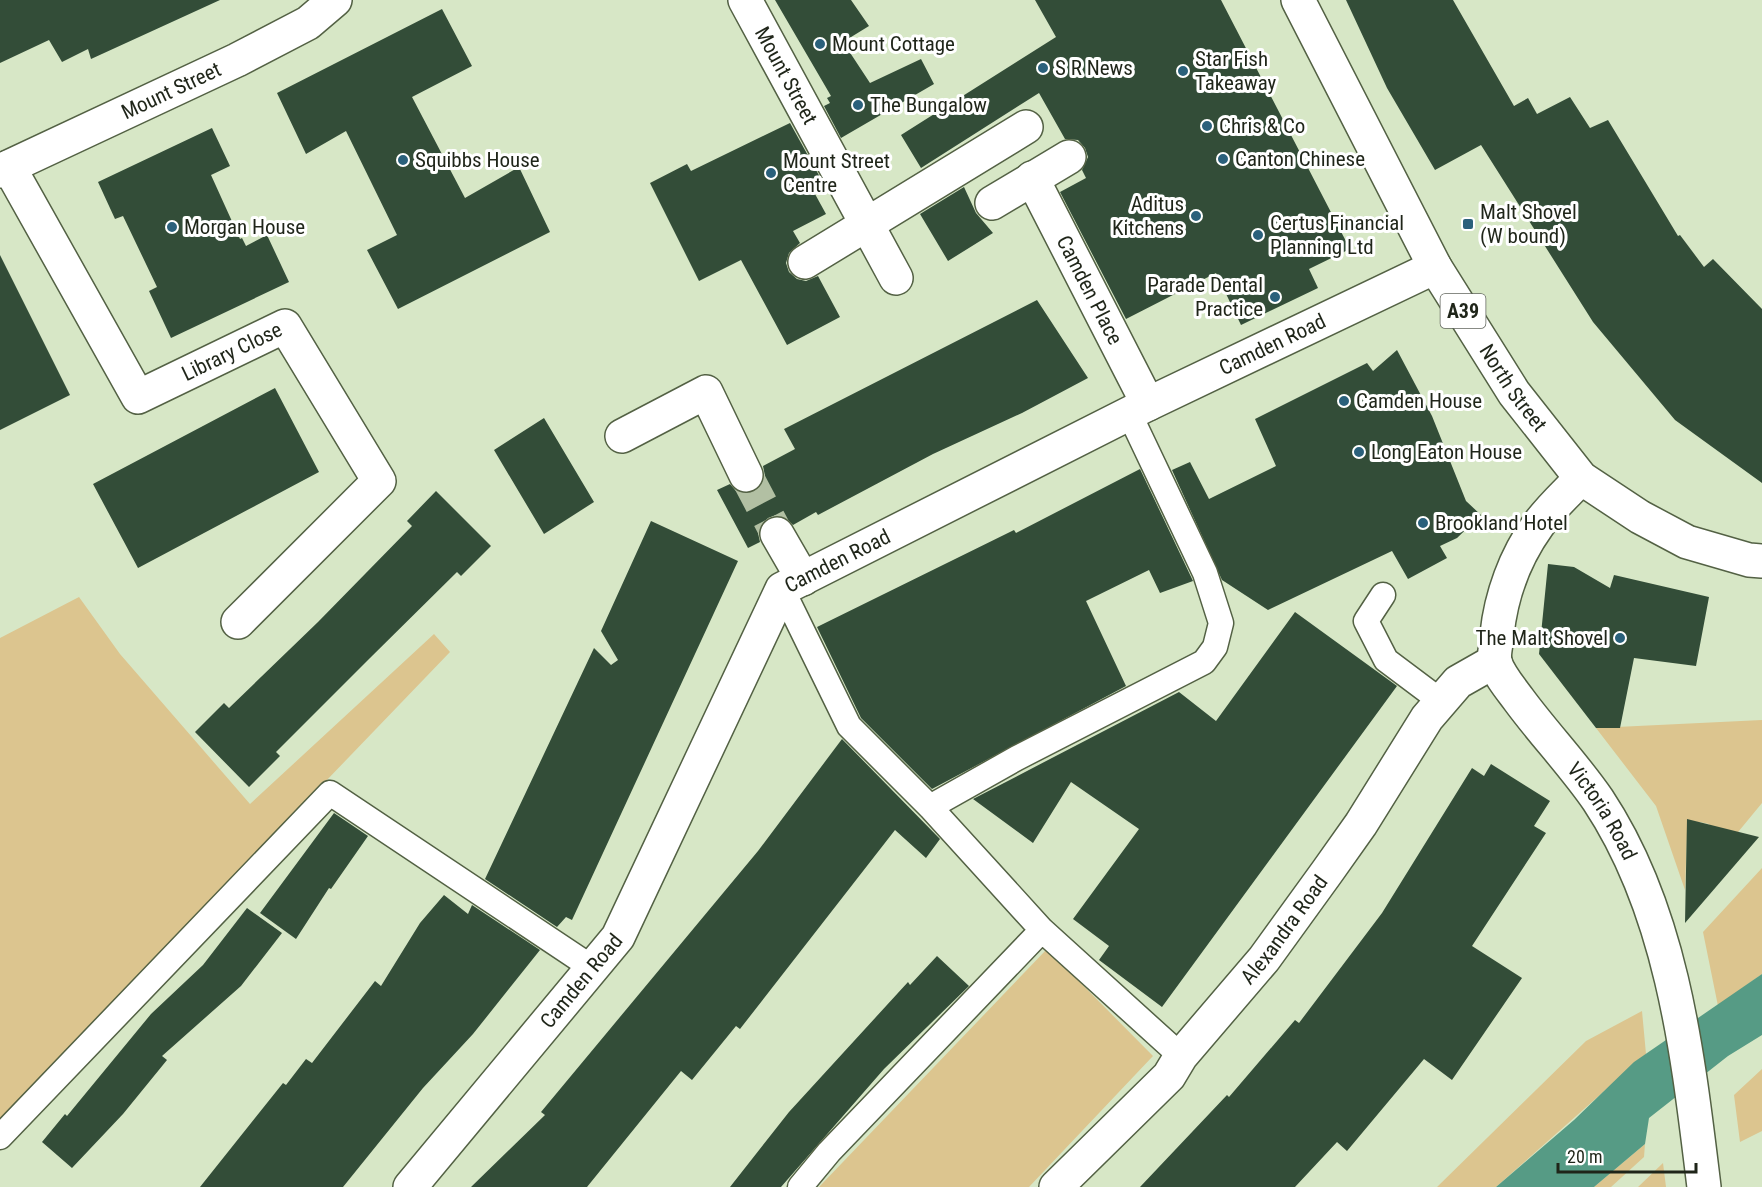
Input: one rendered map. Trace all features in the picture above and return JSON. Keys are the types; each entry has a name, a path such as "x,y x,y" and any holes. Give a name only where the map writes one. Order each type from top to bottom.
{"street":[{"name":"Mount Street","path":"4,169 237,60 308,23 335,0"},
{"name":"Mount Street","path":"746,0 896,278"},
{"name":"North Street","path":"1298,0 1436,267 1514,393 1581,478 1640,517 1687,542 1755,560"},
{"path":"805,262 1026,127"},
{"path":"992,203 1069,157"},
{"name":"Library Close","path":"4,169 138,397 285,326 379,481 238,622"},
{"name":"Camden Place","path":"1032,178 1138,408"},
{"name":"Camden Road","path":"410,1187 594,969 618,937 793,584 1138,408 1436,267"},
{"path":"622,436 705,392 746,475"},
{"path":"1495,661 1500,603 1517,564 1538,525 1581,478"},
{"path":"777,534 793,584"},
{"name":"Alexandra Road","path":"1056,1187 1169,1076 1181,1056 1264,958 1361,824 1427,718 1458,682 1495,661"},
{"name":"Victoria Road","path":"1495,661 1509,686 1598,800 1626,850 1648,897 1663,949 1693,1092 1704,1187"}],"lane":[{"path":"930,807 1017,758 1204,662 1215,647 1221,623 1205,573 1138,408"},
{"path":"793,584 849,726 930,807 1042,930 1181,1056"},
{"path":"1383,595 1366,621 1386,660 1442,702"},
{"path":"0,1137 330,793 594,969"},
{"path":"800,1187 829,1152 1042,930"}],"shaded area":[{"path":"79,597 120,654 250,804 434,634 450,652 0,1120 0,638"},
{"path":"1762,720 1762,803 1715,860 1715,835 1709,824 1700,822 1692,825 1687,835 1685,890 1656,806 1596,728"},
{"path":"1762,868 1762,974 1718,1006 1703,932"},
{"path":"1047,949 1153,1056 1029,1187 819,1187"},
{"path":"1642,1011 1646,1054 1496,1187 1437,1187 1586,1041"},
{"path":"1762,1069 1762,1131 1740,1142 1734,1095"},
{"path":"1645,1144 1644,1157 1611,1187 1594,1187"},
{"path":"1663,1163 1666,1187 1638,1187"}],"water":[{"path":"1762,974 1762,1035 1728,1056 1649,1118 1645,1144 1594,1187 1496,1187 1574,1120 1634,1062"}],"building":[{"path":"0,0 220,0 91,59 88,49 62,62 49,40 0,63"},
{"path":"775,0 851,0 869,26 843,42 870,83 921,59 934,84 841,138 824,106 830,103 827,98 831,96"},
{"path":"1035,0 1221,0 1350,249 1309,269 1318,288 1241,325 1216,273 1126,319 1060,192 1086,178 1082,170 1088,157 1085,148 1078,140 1065,139 1039,93 921,168 901,135 1056,37"},
{"path":"1346,0 1453,0 1514,106 1528,98 1537,114 1570,97 1590,128 1608,120 1678,236 1680,235 1704,267 1713,259 1762,309 1762,483 1675,420 1593,322 1481,145 1435,170 1387,88"},
{"name":"Squibbs House","path":"442,9 472,66 412,97 465,198 519,167 550,232 398,309 367,250 397,235 346,131 306,154 277,93"},
{"path":"790,123 826,188 815,194 826,214 793,231 800,243 789,253 786,263 789,272 797,279 806,281 818,276 840,317 787,345 741,260 699,281 650,183 687,164 691,171"},
{"name":"Morgan House","path":"212,128 230,166 211,175 240,239 242,238 246,246 267,235 289,282 171,338 149,291 157,287 123,216 115,219 98,182"},
{"path":"964,187 976,213 993,233 948,261 920,214"},
{"path":"0,255 70,395 0,430"},
{"path":"1037,300 1088,378 1022,413 933,454 818,515 816,512 793,525 786,518 776,515 768,518 761,525 758,533 760,542 748,548 717,490 730,484 736,491 745,494 754,492 761,486 765,476 763,466 795,449 784,429"},
{"path":"1397,350 1432,416 1466,501 1481,515 1457,538 1440,546 1447,558 1408,579 1392,551 1268,610 1222,580 1172,470 1190,462 1209,499 1276,466 1255,419 1367,363 1373,371"},
{"path":"275,388 319,472 138,568 93,484"},
{"path":"544,418 594,502 544,534 494,450"},
{"path":"1140,469 1193,581 1160,593 1149,570 1086,601 1126,686 932,789 861,718 817,627 1014,530 1016,533"},
{"path":"436,491 491,546 461,576 457,572 370,658 276,752 280,756 249,787 195,732 224,703 229,708 318,622 412,526 407,521"},
{"path":"651,521 738,561 572,920 566,917 557,927 485,879 594,648 611,665 618,660 601,631"},
{"name":"The Malt Shovel","path":"1548,564 1574,567 1610,588 1614,575 1709,597 1696,666 1634,658 1620,728 1596,728 1539,654"},
{"path":"1295,612 1397,686 1162,1007 1099,960 1109,946 1073,919 1139,829 1071,782 1033,843 973,799 1179,692 1216,721"},
{"path":"842,739 940,839 926,858 895,830 740,1029 736,1026 692,1080 681,1071 587,1187 471,1187 545,1115 541,1112 758,851"},
{"path":"1491,764 1550,801 1534,826 1546,833 1472,946 1522,978 1452,1080 1424,1059 1347,1151 1337,1142 1295,1187 1140,1187 1227,1095 1229,1097 1295,1020 1299,1023 1382,913 1472,768 1484,776"},
{"path":"334,813 368,836 331,889 329,888 296,939 260,913"},
{"path":"1687,819 1759,837 1685,923"},
{"path":"444,895 468,914 472,905 540,950 473,1034 423,1088 343,1187 200,1187 283,1083 286,1085 306,1059 312,1063 375,981 381,986 420,923"},
{"path":"247,908 282,933 241,986 162,1056 167,1060 123,1114 72,1168 42,1142 65,1114 67,1116 151,1014 203,965"},
{"path":"937,956 969,986 884,1069 781,1187 730,1187 789,1112 908,982 910,985"}],"tunnel":[{"path":"746,475 777,534"}],"place":[{"name":"Mount Cottage","path":"820,44"},
{"name":"S R News","path":"1043,68"},
{"name":"Star Fish Takeaway","path":"1183,71"},
{"name":"The Bungalow","path":"858,105"},
{"name":"Chris & Co","path":"1207,126"},
{"name":"Canton Chinese","path":"1223,159"},
{"name":"Squibbs House","path":"403,160"},
{"name":"Mount Street Centre","path":"771,173"},
{"name":"Aditus Kitchens","path":"1196,216"},
{"name":"Malt Shovel (W bound)","path":"1468,224"},
{"name":"Morgan House","path":"172,227"},
{"name":"Certus Financial Planning Ltd","path":"1258,235"},
{"name":"Parade Dental Practice","path":"1275,297"},
{"name":"Camden House","path":"1344,401"},
{"name":"Long Eaton House","path":"1359,452"},
{"name":"Brookland Hotel","path":"1423,523"},
{"name":"The Malt Shovel","path":"1620,638"}]}
